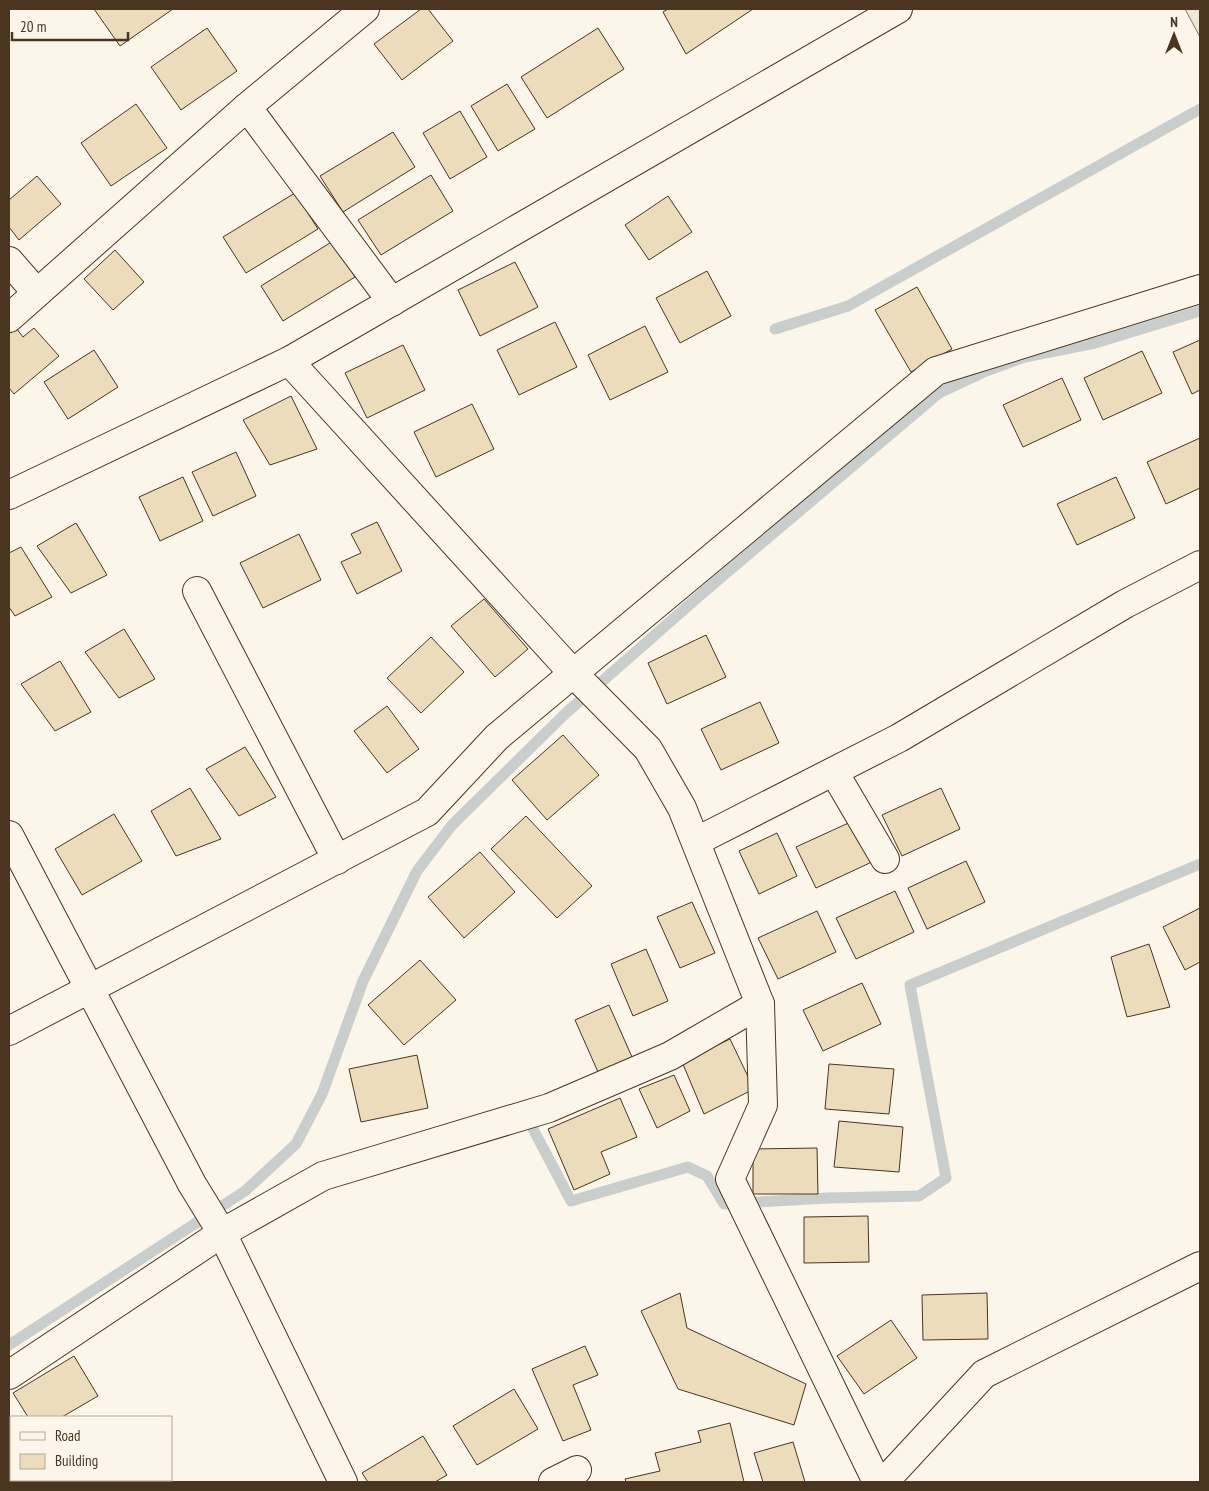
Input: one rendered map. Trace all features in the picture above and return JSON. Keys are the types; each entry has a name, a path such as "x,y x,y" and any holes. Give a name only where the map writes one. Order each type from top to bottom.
{"street":[{"path":"9,318 247,107 365,9"},
{"path":"9,495 289,362 898,9"},
{"path":"247,107 392,302"},
{"path":"9,260 37,293"},
{"path":"9,1031 427,812 497,737 572,672 936,370 1200,289"},
{"path":"289,362 572,672 648,749 682,808 697,841 760,1004 763,1105 730,1179 877,1482"},
{"path":"697,841 899,738 1125,604 1200,565"},
{"path":"197,591 336,860"},
{"path":"834,772 885,859"},
{"path":"9,835 192,1184 222,1233 343,1482"},
{"path":"9,1374 222,1233 323,1176 548,1108 670,1056 760,1004"},
{"path":"884,1482 984,1374 1200,1266"},
{"path":"553,1482 577,1470"}],"shaded area":[{"path":"1185,9 1200,9 1200,37"}],"building":[{"path":"94,9 173,9 120,46"},
{"path":"421,9 428,9 453,41 402,80 374,44"},
{"path":"668,9 753,9 686,54 663,12"},
{"path":"207,28 237,71 181,110 151,67"},
{"path":"598,28 624,69 547,118 521,77"},
{"path":"507,84 535,129 498,151 471,106"},
{"path":"136,104 167,148 111,186 81,143"},
{"path":"460,111 487,157 450,179 423,133"},
{"path":"393,132 415,167 343,212 320,176"},
{"path":"431,175 453,211 381,255 358,220"},
{"path":"37,176 61,204 19,240 9,227 9,200"},
{"path":"295,193 318,229 246,273 223,237"},
{"path":"668,196 692,232 649,260 625,225"},
{"path":"333,241 355,277 283,321 261,286"},
{"path":"115,250 144,282 113,310 84,279"},
{"path":"515,262 538,307 480,336 458,290"},
{"path":"707,271 731,316 680,343 656,298"},
{"path":"917,287 952,349 911,372 875,310"},
{"path":"555,322 577,367 519,395 497,350"},
{"path":"645,326 668,372 610,400 588,355"},
{"path":"16,328 23,337 34,328 59,356 14,394 9,388 9,334"},
{"path":"1200,340 1200,390 1192,394 1173,352"},
{"path":"403,345 425,390 367,418 345,373"},
{"path":"94,350 118,387 68,419 44,382"},
{"path":"1142,351 1162,393 1103,420 1084,378"},
{"path":"1062,378 1081,420 1023,447 1003,405"},
{"path":"291,396 317,449 270,465 243,420"},
{"path":"472,404 494,449 436,477 414,432"},
{"path":"1200,438 1200,488 1166,504 1147,462"},
{"path":"236,452 256,496 213,516 192,472"},
{"path":"183,477 203,521 160,541 139,497"},
{"path":"1116,477 1135,518 1077,545 1057,504"},
{"path":"377,522 402,571 357,594 341,562 361,553 351,534"},
{"path":"76,523 107,575 71,593 37,546"},
{"path":"299,534 321,580 263,608 240,563"},
{"path":"21,547 52,597 15,616 9,607 9,553"},
{"path":"484,599 528,649 495,677 451,626"},
{"path":"124,629 155,679 119,698 85,652"},
{"path":"706,635 726,677 667,704 648,663"},
{"path":"431,637 464,672 421,713 387,678"},
{"path":"60,661 91,712 55,731 21,684"},
{"path":"760,702 779,743 721,770 701,729"},
{"path":"387,706 419,749 387,773 354,731"},
{"path":"563,735 599,775 547,820 512,780"},
{"path":"245,747 276,797 239,816 206,769"},
{"path":"190,788 221,839 176,856 151,811"},
{"path":"941,788 960,829 902,856 882,815"},
{"path":"114,814 142,861 82,895 55,849"},
{"path":"526,816 592,886 557,918 491,849"},
{"path":"855,820 874,861 816,888 796,847"},
{"path":"777,833 797,876 759,894 739,851"},
{"path":"480,852 515,892 464,938 428,897"},
{"path":"966,861 985,902 927,929 908,888"},
{"path":"895,891 914,932 856,959 836,918"},
{"path":"692,902 715,953 680,968 657,917"},
{"path":"1200,908 1200,962 1185,970 1163,927"},
{"path":"817,911 836,952 778,979 758,938"},
{"path":"1149,944 1170,1007 1127,1017 1111,957"},
{"path":"646,949 668,1001 633,1016 611,964"},
{"path":"420,960 456,1000 404,1045 368,1005"},
{"path":"862,983 881,1024 823,1051 803,1010"},
{"path":"609,1005 632,1057 598,1072 575,1020"},
{"path":"730,1039 754,1089 704,1114 682,1062"},
{"path":"417,1055 428,1108 361,1122 349,1069"},
{"path":"829,1064 894,1069 889,1114 825,1109"},
{"path":"674,1075 690,1111 657,1128 639,1089"},
{"path":"620,1098 637,1137 601,1152 610,1174 574,1190 548,1129"},
{"path":"839,1121 903,1127 899,1172 834,1167"},
{"path":"817,1148 818,1194 753,1194 753,1149"},
{"path":"868,1216 869,1262 804,1263 804,1217"},
{"path":"680,1293 687,1328 806,1384 794,1425 678,1389 641,1311"},
{"path":"987,1293 988,1339 923,1340 922,1295"},
{"path":"891,1320 917,1358 864,1394 837,1356"},
{"path":"585,1346 598,1375 573,1385 591,1430 563,1441 532,1369"},
{"path":"74,1356 98,1396 64,1416 27,1416 13,1393"},
{"path":"514,1389 538,1429 477,1465 453,1426"},
{"path":"730,1423 744,1482 626,1482 625,1479 660,1471 655,1453 701,1442 698,1431"},
{"path":"423,1436 447,1475 435,1482 368,1482 362,1473"},
{"path":"793,1442 805,1482 763,1482 754,1453"},
{"path":"36,1481 37,1482 9,1482"},
{"path":"65,1481 91,1481 88,1482"}],"waterway":[{"path":"775,329 848,306 1200,109"},
{"path":"9,1345 245,1191 296,1144 322,1094 363,981 417,871 452,825 566,713 705,591 939,393 986,371 1025,357 1095,343 1200,311"},
{"path":"532,1127 571,1201 688,1167 707,1176 724,1204 828,1198 919,1196 946,1178 910,985 1200,864"}]}
